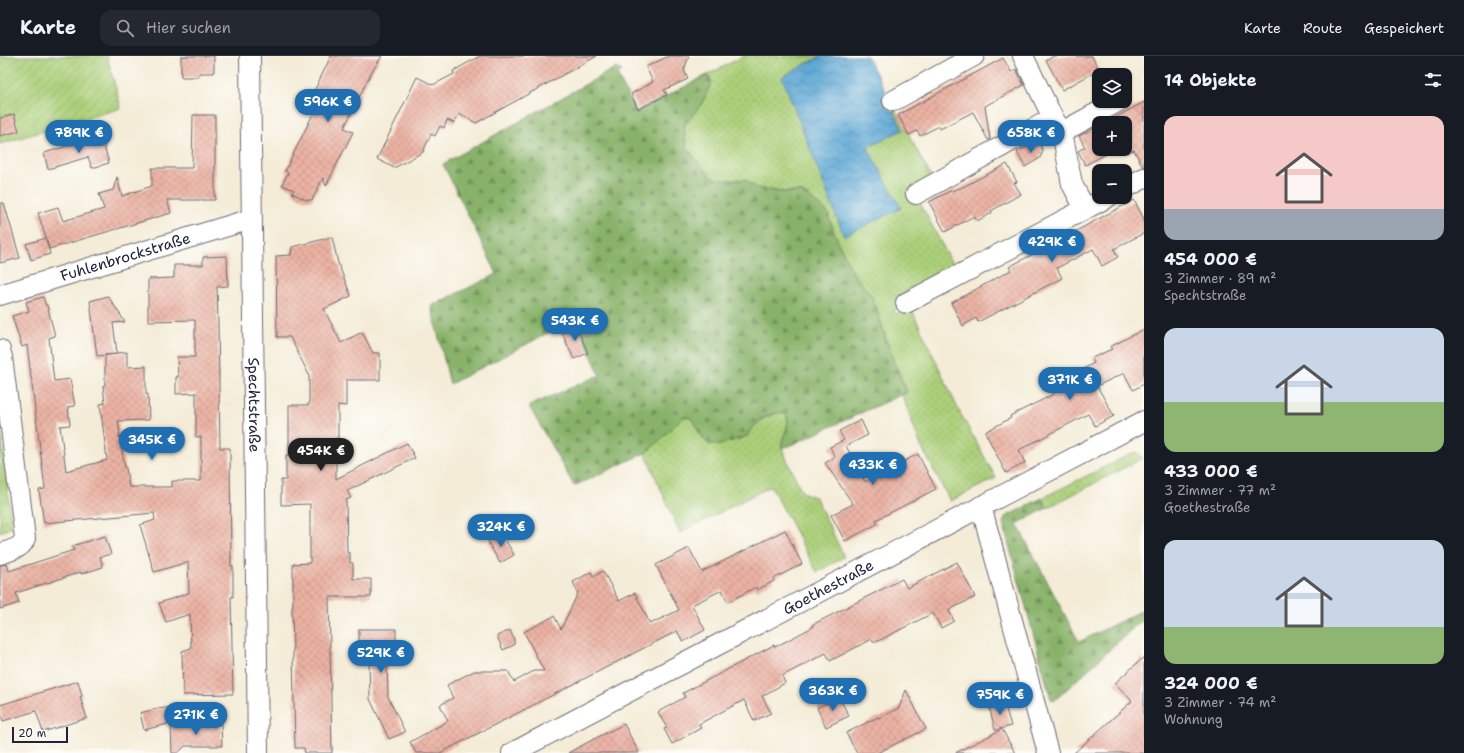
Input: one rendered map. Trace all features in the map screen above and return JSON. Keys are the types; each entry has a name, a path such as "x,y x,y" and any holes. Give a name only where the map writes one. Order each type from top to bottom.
{"street":[{"name":"Spechtstraße","path":"250,56 258,753"},
{"path":"893,101 974,56"},
{"path":"1025,56 1058,125 1072,184 1085,209"},
{"path":"916,194 1058,125 1100,108"},
{"path":"1132,184 1144,178"},
{"path":"906,303 1095,204"},
{"name":"Fuhlenbrockstraße","path":"0,295 252,219"},
{"path":"0,350 25,538 24,543 19,547 0,554"},
{"name":"Goethestraße","path":"512,753 1144,421"},
{"path":"981,506 1048,753"}],"green space":[{"path":"0,56 107,56 121,108 0,144"},
{"path":"744,56 821,56 782,77 867,147 902,130 893,110 895,109 931,177 907,190 913,204 919,201 955,269 896,298 900,306 893,312 896,314 900,311 911,308 959,411 996,478 950,501 921,446 902,395 907,392 893,360 876,307 870,295 853,272 838,243 827,212 801,192 782,192 757,188 745,180 712,179 687,148 684,126 702,103 710,78 705,76"},
{"path":"615,68 622,71 617,74 636,112 705,76 710,78 712,82 702,103 684,126 684,137 687,148 712,178 723,180 745,180 757,188 782,192 801,192 827,212 838,243 852,272 871,295 893,360 907,392 782,449 788,423 786,414 776,413 766,417 752,428 748,436 720,445 708,444 693,420 688,417 683,417 645,453 574,486 529,406 600,375 575,319 450,384 431,306 497,274 443,164"},
{"path":"780,412 787,414 788,419 782,449 802,492 816,498 844,557 817,572 771,486 680,533 645,453 683,417 694,421 699,433 720,445 740,439 764,418"},
{"path":"0,424 11,520 10,528 0,532"},
{"path":"1135,452 1143,458 1047,508 1042,498"},
{"path":"1042,498 1047,508 1017,524 1079,642 1139,612 1144,611 1144,618 1054,701 1051,699 1003,523 1005,517"}],"water":[{"path":"821,56 867,56 887,95 883,98 890,111 893,110 903,130 867,147 901,208 844,236 782,77"}],"building":[{"path":"181,56 214,56 214,73 199,73 199,77 181,77"},
{"path":"331,56 382,56 371,73 344,128 353,132 326,186 323,178 312,200 306,200 292,193 294,190 282,185 288,173 285,171 313,114 305,110"},
{"path":"480,56 597,56 476,123 459,114 454,123 447,120 444,128 440,126 435,136 431,134 423,152 394,168 377,159 417,77 433,85 454,74 453,71"},
{"path":"669,56 689,56 684,70 688,79 664,90 667,95 638,109 631,94 653,82 646,67"},
{"path":"1054,56 1092,56 1098,68 1092,68 1092,74 1062,90 1046,60"},
{"path":"1003,58 1011,72 1016,69 1024,85 985,106 990,139 988,140 973,112 940,129 939,126 920,136 917,131 909,135 898,115"},
{"path":"1144,102 1144,167 1134,150 1132,151 1132,116 1118,116"},
{"path":"14,114 19,131 0,136 0,118"},
{"path":"193,115 215,115 215,200 167,200 171,213 49,249 46,239 50,254 31,260 26,244 46,238 38,213 58,207 63,221 104,209 99,194 113,190 117,177 122,196 152,186 152,168 192,168"},
{"path":"1092,130 1092,156 1102,156 1085,165 1078,151 1085,147 1079,136"},
{"path":"101,136 109,163 92,168 88,157 48,169 44,153"},
{"path":"1038,141 1043,151 1040,158 1025,167 1017,152"},
{"path":"1007,164 1017,182 1014,183 1021,194 991,211 992,213 977,221 974,216 945,232 929,202 952,190 959,189"},
{"path":"1134,200 1144,219 1144,233 1114,249 1118,257 1102,266 1093,249 1057,268 1062,278 978,322 976,318 963,326 951,303 1011,270 1009,267 1127,204 1132,204 1132,201"},
{"path":"0,203 4,203 20,258 0,263"},
{"path":"332,237 338,263 351,296 324,309 341,343 362,332 373,353 380,353 380,380 346,380 346,406 338,405 336,479 407,443 415,458 347,491 351,498 346,500 347,553 350,553 350,563 353,563 353,579 371,579 371,597 329,597 332,753 305,753 304,748 295,748 292,607 293,564 310,563 310,504 281,505 281,480 286,480 286,455 289,455 289,405 309,405 309,375 290,337 277,337 276,256 291,255 292,247"},
{"path":"227,256 228,286 217,287 220,448 230,448 231,566 233,566 233,597 231,597 233,694 183,695 182,651 191,648 190,614 166,622 159,603 189,593 188,562 154,572 140,525 155,520 154,513 44,523 39,490 45,489 27,345 22,347 12,316 29,311 26,302 43,297 46,306 47,305 55,336 49,338 54,381 70,379 75,406 68,407 70,425 60,426 66,471 107,460 100,404 105,403 103,386 105,385 105,355 97,356 90,301 108,296 125,322 113,323 117,353 127,352 127,367 146,366 146,394 148,394 149,420 118,421 129,487 172,487 172,481 201,481 201,437 196,437 196,393 176,394 176,377 178,377 177,357 195,357 195,320 148,321 148,279 174,278 174,265 203,265 203,257"},
{"path":"576,325 588,353 574,359 561,331"},
{"path":"1144,329 1144,384 1133,390 1124,373 1097,386 1114,416 1095,426 1088,414 1019,450 1025,463 1006,473 985,432 1011,418 1010,416 1054,394 1050,387 1094,363 1092,358 1112,349 1110,347"},
{"path":"861,420 868,435 846,446 865,482 918,454 936,489 876,520 877,524 845,541 831,515 853,504 825,463 835,457 830,447 844,440 839,431"},
{"path":"785,530 802,564 773,579 774,581 757,590 756,587 728,602 722,590 692,605 705,630 683,642 677,631 440,753 416,753 410,742 448,721 440,705 453,698 447,685 474,671 508,671 514,682 534,671 544,671 524,632 554,616 561,629 578,593 573,582 591,572 593,577 603,571 619,601 635,593 650,624 679,610 656,565 689,548 702,572"},
{"path":"502,534 514,555 500,563 488,542"},
{"path":"105,536 111,554 100,557 103,567 81,574 81,572 16,593 19,603 0,609 0,565 7,564 9,571 74,550 72,546"},
{"path":"957,562 975,597 949,610 954,621 941,628 933,613 874,643 872,639 830,661 826,653 782,676 785,683 762,696 771,713 754,721 744,700 699,724 701,728 672,744 664,729 667,728 658,712 685,697 683,693 774,645 775,647 813,627 812,625 902,579 907,588"},
{"path":"359,629 396,629 396,663 387,663 388,697 405,732 389,739 370,699 369,663 359,663"},
{"path":"510,630 514,639 514,645 503,650 497,636"},
{"path":"1144,657 1144,753 1074,753 1132,701 1115,683"},
{"path":"78,681 82,696 80,697 87,718 43,732 36,711 3,721 0,705"},
{"path":"906,690 926,729 877,753 857,753 846,733 899,708"},
{"path":"839,697 849,716 826,727 817,708"},
{"path":"1004,702 1011,726 995,730 989,706"},
{"path":"182,706 183,720 144,730 140,713 156,709"},
{"path":"221,723 222,746 185,746 178,753 172,753 171,724"},
{"path":"624,724 639,753 568,753 596,738"},
{"path":"1002,729 1015,753 955,753 981,740"}]}
